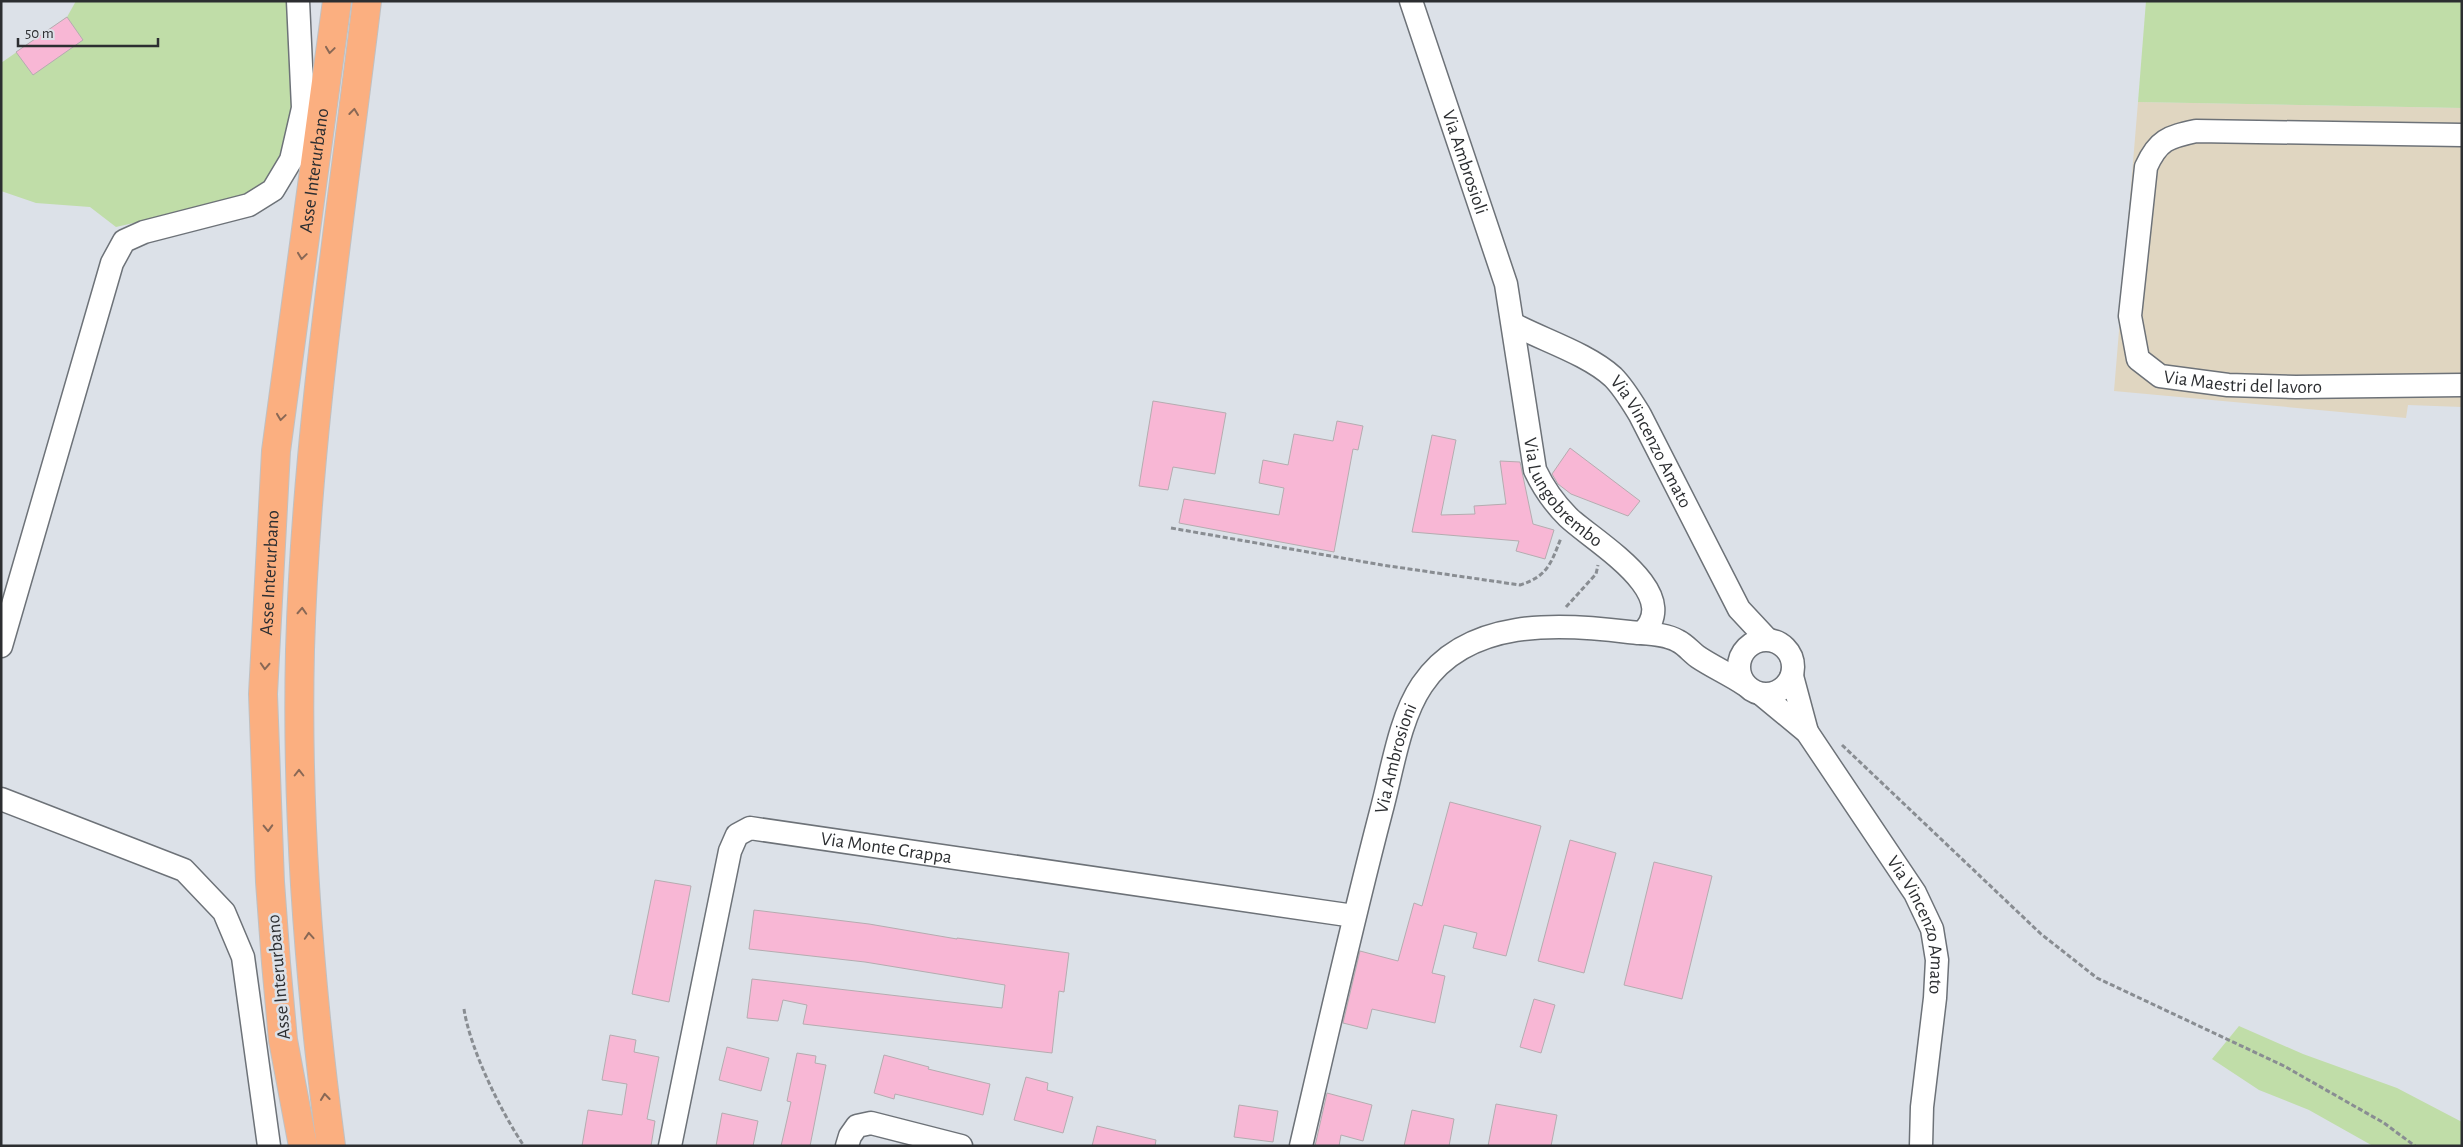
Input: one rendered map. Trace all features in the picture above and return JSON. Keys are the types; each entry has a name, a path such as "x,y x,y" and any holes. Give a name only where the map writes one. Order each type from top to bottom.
{"highway":[{"name":"Asse Interurbano","path":"303,1146 283,1040 276,963 270,882 263,694 276,451 337,1"},
{"name":"Asse Interurbano","path":"331,1146 312,980 305,888 299,781 300,648 307,521 319,400 367,1"}],"street":[{"path":"2,642 112,263 124,241 144,232 249,205 272,190 291,160 303,108 298,1"},
{"name":"Via Ambrosioli","path":"1411,1 1503,274 1513,324"},
{"name":"Via Maestri del lavoro","path":"2462,135 2196,131 2175,135 2162,142 2154,150 2146,167 2130,316 2138,359 2147,368 2168,378 2228,385 2296,387 2462,386"},
{"name":"Via Lungobrembo","path":"1513,324 1535,470 1554,501 1573,521 1623,562 1650,593 1654,604 1652,623 1642,633"},
{"name":"Via Vincenzo Amato","path":"1513,324 1598,366 1624,390 1640,415 1739,610 1767,639"},
{"name":"Via Vincenzo Amato","path":"1739,610 1742,653"},
{"name":"Via Ambrosioni","path":"1301,1146 1354,916 1406,719 1419,689 1437,666 1456,652 1476,642 1522,629 1582,626 1642,633 1679,641 1697,656 1753,689"},
{"path":"1714,665 1742,653 1759,640 1767,639 1776,641 1789,651 1794,668 1792,676 1779,691 1771,694 1753,689 1738,666 1742,653"},
{"name":"Via Vincenzo Amato","path":"1792,676 1807,732"},
{"name":"Via Vincenzo Amato","path":"1753,689 1807,732 1915,893 1932,929 1937,960 1935,998 1922,1107 1921,1146"},
{"path":"1,799 184,870 224,912 243,957 269,1146"},
{"name":"Via Monte Grappa","path":"670,1146 730,851 737,835 750,828 1354,916"},
{"path":"847,1146 857,1126 871,1123 961,1146"}],"path":[{"path":"1172,528 1382,565 1520,585 1537,579 1552,560 1563,532 1573,521"},
{"path":"1835,739 2041,934 2097,978 2284,1066 2384,1123 2415,1146"},
{"path":"464,1009 467,1030 510,1125 524,1146"}],"shaded area":[{"path":"2138,102 2462,108 2462,407 2408,405 2406,418 2114,391"}],"green space":[{"path":"76,1 295,1 296,88 289,151 256,195 116,227 90,207 36,203 1,191 1,63 67,17"},
{"path":"2146,1 2462,1 2462,108 2138,102"},
{"path":"2239,1026 2303,1054 2397,1088 2462,1122 2462,1146 2373,1146 2309,1110 2259,1090 2212,1059"}],"building":[{"path":"67,17 83,40 33,75 16,52"},
{"path":"1153,401 1226,413 1215,474 1173,467 1168,490 1139,486"},
{"path":"1337,421 1363,426 1358,450 1353,449 1334,552 1179,523 1184,499 1279,515 1284,488 1259,483 1263,460 1288,465 1294,434 1333,441"},
{"path":"1432,435 1456,440 1441,515 1475,514 1474,506 1506,504 1500,461 1520,462 1533,524 1554,530 1545,559 1516,551 1519,541 1412,532"},
{"path":"1570,448 1640,501 1628,516 1571,494 1558,484 1552,474"},
{"path":"1450,802 1541,826 1506,956 1473,948 1477,933 1444,925 1432,973 1445,976 1435,1023 1372,1009 1367,1029 1343,1023 1360,951 1398,961 1414,903 1422,906"},
{"path":"1570,840 1616,853 1584,973 1538,961"},
{"path":"1654,862 1712,876 1682,999 1624,985"},
{"path":"655,880 691,886 669,1002 632,994"},
{"path":"754,910 869,924 957,939 1069,953 1064,992 1059,991 1052,1053 803,1024 807,1005 783,1000 778,1021 747,1018 752,979 1002,1008 1005,985 865,962 749,949"},
{"path":"1534,999 1555,1005 1541,1053 1520,1047"},
{"path":"610,1035 636,1040 634,1052 659,1057 647,1119 655,1121 651,1146 582,1146 588,1110 622,1115 627,1084 602,1080"},
{"path":"727,1047 769,1058 761,1091 719,1080"},
{"path":"797,1053 816,1056 815,1063 826,1065 810,1146 781,1146 791,1102 787,1101"},
{"path":"884,1055 929,1067 928,1069 990,1084 983,1115 895,1094 894,1099 874,1093"},
{"path":"1026,1077 1048,1083 1047,1090 1073,1097 1063,1133 1014,1120"},
{"path":"1327,1093 1372,1105 1363,1141 1341,1135 1339,1146 1315,1146"},
{"path":"1496,1104 1557,1115 1551,1146 1488,1146"},
{"path":"1239,1105 1278,1111 1273,1142 1234,1137"},
{"path":"1412,1110 1454,1119 1449,1146 1404,1146"},
{"path":"722,1113 758,1121 753,1146 716,1146"},
{"path":"1097,1126 1156,1140 1155,1146 1092,1146"}]}
